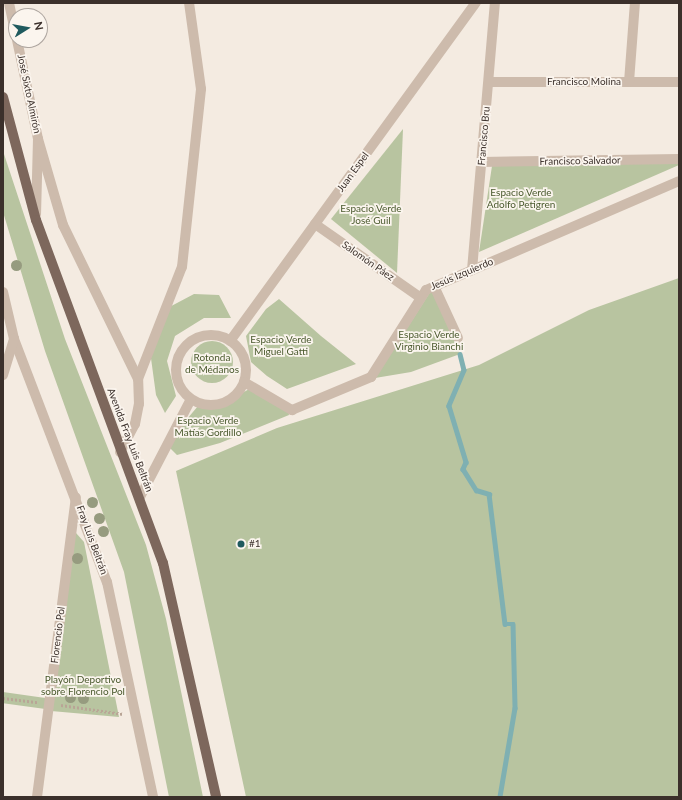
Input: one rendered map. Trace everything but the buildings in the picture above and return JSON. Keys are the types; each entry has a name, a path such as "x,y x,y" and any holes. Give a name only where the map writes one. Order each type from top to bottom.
{"main road":[{"name":"Avenida Fray Luis Beltrán","path":"3,97 36,220 120,452 140,497 163,563 216,797"}],"street":[{"path":"120,452 135,424 139,404 138,379 182,267 201,89 189,3"},
{"name":"Juan Espel","path":"230,341 476,3"},
{"name":"Francisco Bru","path":"472,270 495,3"},
{"path":"629,82 635,3"},
{"name":"José Sixto Almirón","path":"19,48 38,139 36,220"},
{"name":"Francisco Molina","path":"488,82 679,82"},
{"path":"38,139 63,226 138,379"},
{"name":"Francisco Salvador","path":"482,162 679,160"},
{"name":"Jesús Izquierdo","path":"244,382 292,410 371,377 421,298 434,286 679,181"},
{"name":"Salomón Páez","path":"315,224 421,298"},
{"path":"434,286 458,338"},
{"name":"Fray Luis Beltrán","path":"3,292 14,339 76,496 107,582 153,797"},
{"path":"207,335 230,341 244,359 244,382 238,392 221,404 211,405 191,399 177,379 176,367 186,345 207,335"},
{"path":"3,376 14,339"},
{"path":"140,497 191,399"},
{"name":"Florencio Pol","path":"37,797 76,496"}],"path":[{"path":"3,698 136,716"}],"green space":[{"name":"Espacio Verde José Guil","path":"403,129 397,273 331,219"},
{"path":"3,151 65,339 146,545 166,619 203,797 169,797 124,572 45,351 3,212"},
{"name":"Espacio Verde Adolfo Petigren","path":"679,160 679,165 479,252 492,166"},
{"path":"679,278 679,797 246,797 176,471 277,428 479,365 589,310"},
{"name":"Espacio Verde Virginio Bianchi","path":"434,286 460,354 411,372 375,378"},
{"path":"194,294 219,295 231,318 204,318 175,336 167,361 176,396 165,413 156,395 150,351 160,312"},
{"name":"Espacio Verde Miguel Gatti","path":"279,299 356,364 287,389 267,376 251,362 246,336 266,309"},
{"name":"Rotonda de Médanos","path":"208,341 216,341 224,344 230,350 233,362 230,374 224,380 216,383 208,383 200,380 194,374 191,366 191,358 194,350 200,344"},
{"name":"Espacio Verde Matías Gordillo","path":"251,388 287,404 289,415 220,443 177,455 166,444 198,406 221,405"},
{"name":"Playón Deportivo sobre Florencio Pol","path":"76,533 84,542 119,717 51,711 72,541"},
{"path":"3,692 51,699 49,710 3,703"}],"waterway":[{"path":"460,354 464,370 449,406 466,462 463,469 476,490 489,494 505,624 513,624 515,708 500,797"}],"place":[{"name":"#1","path":"241,544"}]}
